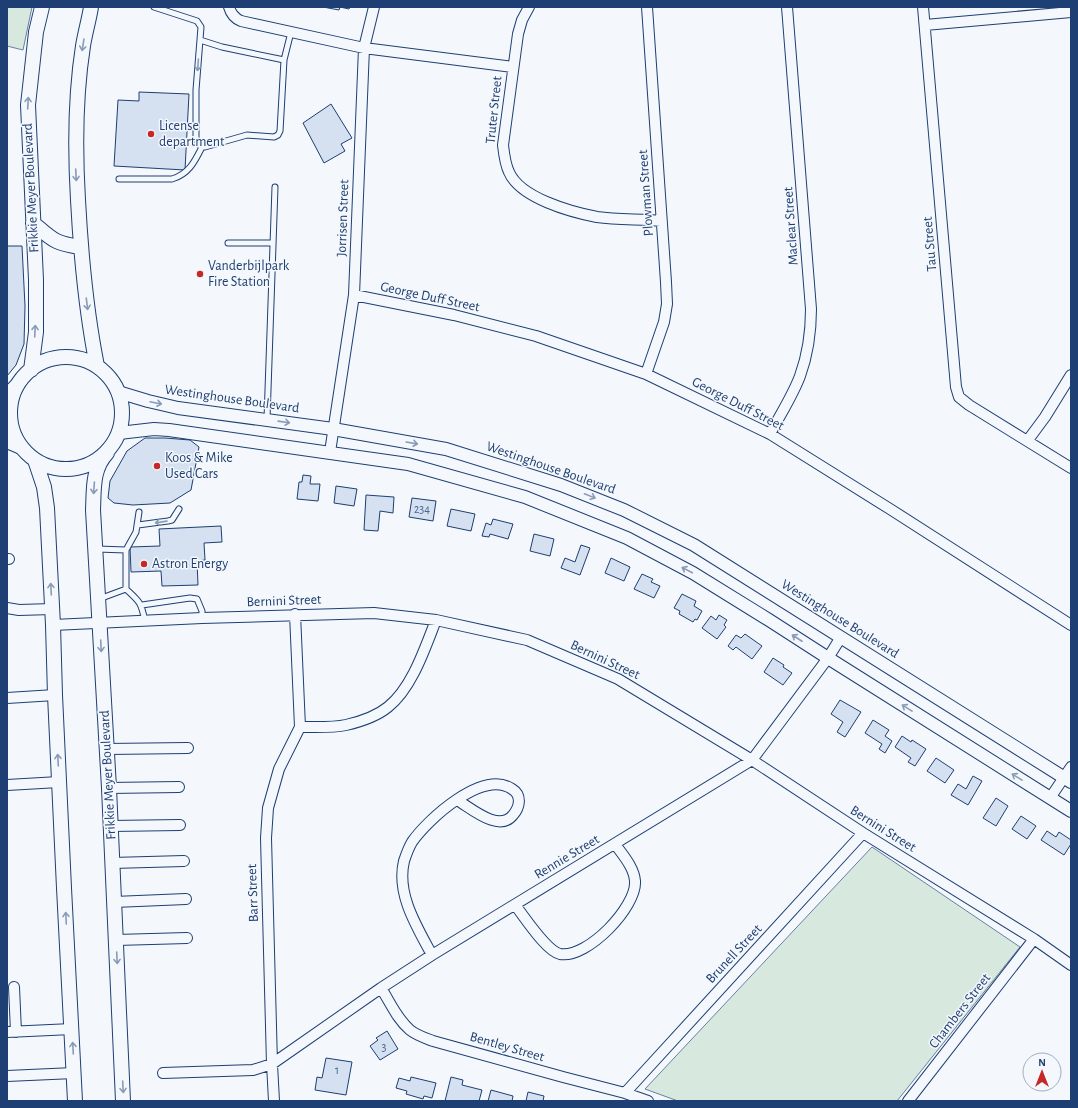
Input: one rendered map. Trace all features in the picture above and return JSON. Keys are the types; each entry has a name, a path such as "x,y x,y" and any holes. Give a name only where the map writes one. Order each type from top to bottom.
{"main road":[{"name":"Frikkie Meyer Boulevard","path":"31,370 36,332 28,105 36,32 42,7"},
{"path":"91,7 83,46 77,101 75,146 80,247 96,366"},
{"path":"33,223 56,242 80,247"},
{"path":"63,357 75,358 96,366 110,377 118,392 122,405 122,419 120,433 107,453 97,461 85,467 59,469 46,466 35,460 22,448 12,427 10,415 11,404 19,382 31,370 46,361 63,357"},
{"name":"Frikkie Meyer Boulevard","path":"107,453 100,460 95,474 93,510 111,826 123,1101"},
{"path":"35,460 44,487 47,508 75,1101"}],"street":[{"name":"Jorrisen Street","path":"330,452 354,295 364,48 374,7"},
{"name":"Truter Street","path":"529,7 522,20 518,34 503,145 509,172 516,182 526,191 565,209 598,217 661,221"},
{"name":"Plowman Street","path":"646,374 664,322 667,304 648,7"},
{"name":"Maclear Street","path":"770,434 800,377 807,354 811,331 811,309 786,7"},
{"name":"Tau Street","path":"923,7 956,387 960,397 969,405 1028,440 1037,448 1071,468"},
{"path":"230,10 235,18 241,21 364,48 513,68"},
{"path":"925,25 1071,12"},
{"name":"George Duff Street","path":"354,295 454,315 536,336 646,374 770,434 1071,625"},
{"path":"1028,440 1048,412 1071,375"},
{"path":"7,394 19,382"},
{"name":"Westinghouse Boulevard","path":"118,392 178,408 333,429 446,449 561,485 624,510 694,545 1068,780"},
{"path":"120,433 154,429 169,430 408,464 525,497 627,538 693,573 1071,811"},
{"path":"7,442 22,448"},
{"path":"7,608 19,610 52,609"},
{"name":"Bernini Street","path":"53,625 295,614 374,613 436,620 527,640 618,679 752,760 863,833 1034,939 1071,965"},
{"name":"Barr Street","path":"274,1101 266,838 268,808 279,769 300,727 295,614"},
{"path":"300,727 345,725 369,717 386,709 392,704 408,683 421,660 436,620"},
{"name":"Rennie Street","path":"163,1073 253,1070 272,1064 381,988 432,955 752,760 828,658 841,637"},
{"path":"7,698 55,695"},
{"path":"107,749 188,748"},
{"path":"1050,798 1068,780 1071,767"},
{"path":"7,785 59,782"},
{"path":"432,955 415,924 406,899 402,882 404,862 412,842 440,812 457,800 472,790 486,784 509,786 517,793 519,799 517,809 511,818 501,821 489,819 457,800"},
{"path":"109,788 179,787"},
{"path":"111,826 180,825"},
{"name":"Brunell Street","path":"625,1093 863,833"},
{"path":"515,905 553,951 560,954 577,951 595,941 612,926 622,913 635,886 633,871 615,844"},
{"path":"112,863 184,861"},
{"path":"114,902 186,899"},
{"path":"116,940 187,938"},
{"name":"Chambers Street","path":"908,1101 1034,939"},
{"path":"14,987 12,1032 72,1029"},
{"name":"Bentley Street","path":"381,988 401,1020 410,1030 433,1041 625,1093 648,1101"},
{"path":"7,1076 74,1073"}],"lane":[{"path":"154,7 190,18 200,24 196,90 196,142 205,148 247,135 274,137 278,134 280,131 284,60 291,32"},
{"path":"200,40 222,47 284,60"},
{"path":"120,179 177,178 192,166 202,147"},
{"path":"267,420 275,187"},
{"path":"228,243 273,242"},
{"path":"138,525 168,522 172,520 179,509"},
{"path":"126,589 126,550 136,532 140,512"},
{"path":"96,549 126,550"},
{"path":"99,599 126,589"},
{"path":"126,589 138,598 142,605 145,621"},
{"path":"142,605 190,598 197,599 202,611 202,618"}],"shaded area":[{"path":"7,7 32,7 23,50 7,46"},
{"path":"872,847 1020,947 897,1101 678,1101 645,1089"}],"building":[{"path":"323,7 340,7 339,10"},
{"name":"License department","path":"139,92 189,94 185,170 114,166 118,100 139,101"},
{"path":"331,104 352,138 341,144 345,151 324,163 303,123"},
{"path":"7,246 22,246 25,306 24,344 16,365 7,376"},
{"name":"Koos & Mike Used Cars","path":"145,438 190,440 199,447 191,490 170,503 133,505 114,503 108,498 110,481 127,451"},
{"path":"303,475 311,476 310,484 320,484 318,501 297,499 299,482 302,482"},
{"path":"336,486 357,489 354,506 334,503"},
{"path":"366,495 394,497 393,513 380,511 378,531 364,530"},
{"path":"412,498 436,501 433,521 409,517"},
{"path":"451,509 475,514 471,531 447,526"},
{"path":"493,519 513,524 508,539 490,534 489,537 482,536 486,523 491,525"},
{"path":"221,526 222,542 204,543 205,560 197,561 198,585 162,586 161,571 131,572 130,547 160,546 159,529"},
{"path":"534,534 554,539 550,556 530,551"},
{"path":"581,545 590,548 580,575 561,568 565,558 575,562"},
{"path":"611,558 630,567 624,581 605,573"},
{"path":"642,574 653,579 651,582 660,586 654,598 634,589"},
{"path":"682,594 696,601 694,606 702,611 697,620 695,619 693,622 679,614 680,611 674,608"},
{"path":"719,615 727,620 724,625 726,627 717,639 702,628 711,616 716,620"},
{"path":"745,634 762,646 752,659 736,647 733,650 728,646 736,635 741,638"},
{"path":"773,658 784,665 783,667 792,673 783,685 764,672"},
{"path":"840,700 861,712 845,737 837,732 843,722 831,714"},
{"path":"873,720 889,730 885,736 892,741 885,753 879,749 882,744 865,733"},
{"path":"902,736 911,742 912,740 926,749 915,766 908,762 911,758 895,747"},
{"path":"936,758 954,770 945,783 927,771"},
{"path":"973,776 982,781 968,805 951,795 958,784 966,789"},
{"path":"996,798 1008,806 996,826 983,818"},
{"path":"1021,816 1036,826 1027,839 1012,829"},
{"path":"1047,831 1056,837 1059,832 1071,840 1071,844 1064,855 1041,840"},
{"path":"387,1031 398,1049 380,1060 370,1046 378,1040 376,1038"},
{"path":"326,1058 352,1062 346,1095 315,1090 317,1077 322,1078"},
{"path":"411,1077 436,1083 432,1098 424,1096 423,1099 406,1094 407,1091 396,1088 399,1078 410,1081"},
{"path":"451,1077 463,1080 462,1085 482,1090 479,1101 445,1101"},
{"path":"491,1090 513,1096 512,1101 488,1101"},
{"path":"528,1092 544,1096 543,1101 526,1101"}],"place":[{"name":"License department","path":"151,134"},
{"name":"Vanderbijlpark Fire Station","path":"200,274"},
{"name":"Koos & Mike Used Cars","path":"157,466"},
{"name":"Astron Energy","path":"144,564"}]}
